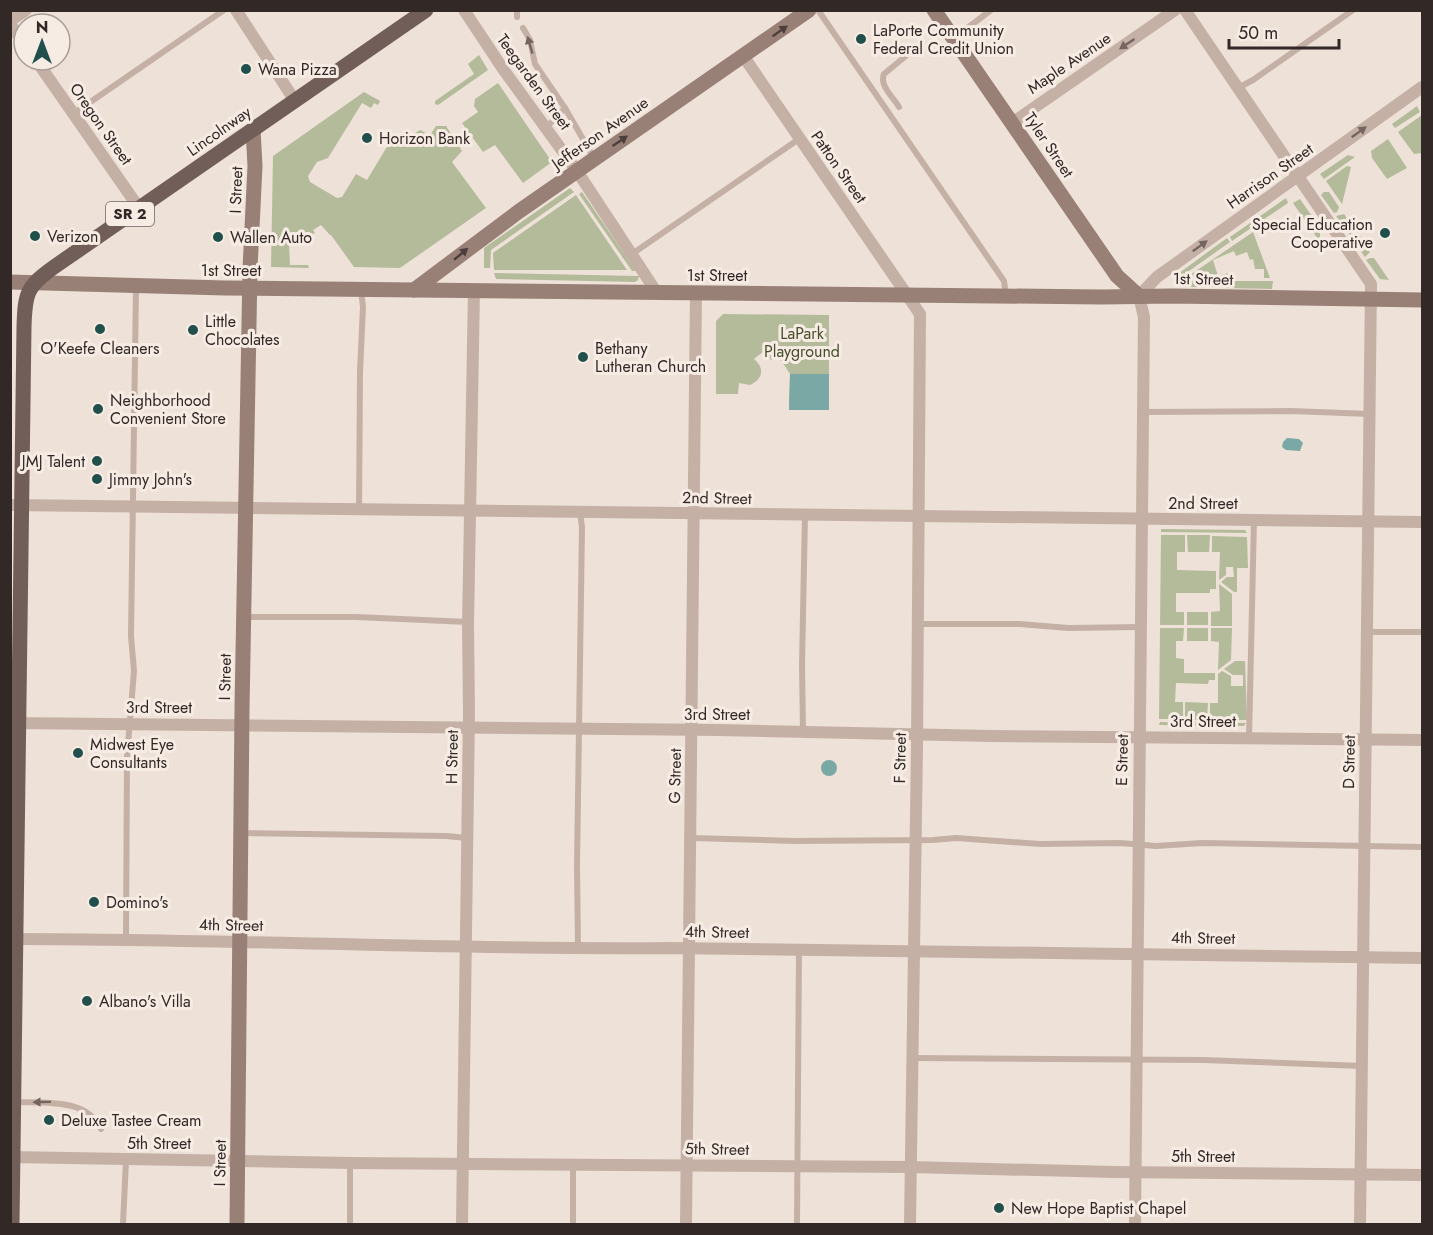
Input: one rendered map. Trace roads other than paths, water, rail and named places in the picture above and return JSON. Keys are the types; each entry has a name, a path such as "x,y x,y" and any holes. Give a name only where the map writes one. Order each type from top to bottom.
{"main road":[{"name":"Lincolnway","path":"34,283 139,207 426,10"},
{"path":"12,1224 15,609 20,327 24,303 34,283"}],"street":[{"path":"10,22 26,10"},
{"path":"236,10 295,101"},
{"name":"Teegarden Street","path":"464,10 496,59 577,171 657,293"},
{"name":"Jefferson Avenue","path":"414,290 473,244 810,10"},
{"name":"Tyler Street","path":"934,10 1117,276 1139,296"},
{"name":"Maple Avenue","path":"1011,123 1175,10"},
{"path":"1185,10 1371,284 1372,299"},
{"name":"Patton Street","path":"744,57 909,295"},
{"name":"Oregon Street","path":"44,72 139,207"},
{"name":"Harrison Street","path":"1139,296 1157,277 1422,87"},
{"name":"I Street","path":"237,1224 245,509 255,166 253,129"},
{"name":"1st Street","path":"10,282 136,287 1422,300"},
{"name":"H Street","path":"462,1224 474,290"},
{"name":"G Street","path":"686,1224 696,293"},
{"name":"F Street","path":"909,295 920,314 910,1224"},
{"name":"E Street","path":"1135,1224 1144,316 1139,296"},
{"name":"D Street","path":"1360,1224 1372,299"},
{"name":"2nd Street","path":"16,505 1422,522"},
{"name":"3rd Street","path":"15,723 1422,740"},
{"name":"4th Street","path":"13,939 466,945 578,949 690,948 1422,958"},
{"name":"5th Street","path":"12,1157 1422,1175"}],"lane":[{"path":"74,114 224,10"},
{"path":"818,10 1004,281 1006,296"},
{"path":"953,39 991,10"},
{"path":"1238,88 1254,80 1353,10"},
{"path":"523,28 530,40 535,64 565,108 595,159"},
{"path":"899,107 882,78 913,50"},
{"path":"546,128 565,108"},
{"path":"631,254 799,139"},
{"path":"126,940 128,757 134,671 131,636 136,287"},
{"path":"359,510 363,307 361,289"},
{"path":"1143,412 1291,411 1370,414"},
{"path":"578,949 582,527 580,513"},
{"path":"803,732 805,515"},
{"path":"1249,738 1254,520"},
{"path":"244,617 356,617 468,622"},
{"path":"918,624 1019,624 1069,628 1141,627"},
{"path":"1367,632 1422,632"},
{"path":"241,832 467,838"},
{"path":"691,838 795,841 915,841 956,838 1040,844 1120,843 1156,846 1202,843 1422,847"},
{"path":"797,1224 799,950"},
{"path":"912,1058 1203,1060 1362,1066"},
{"path":"14,1102 54,1102 81,1109 97,1121 101,1129"},
{"path":"123,1224 126,1160"},
{"path":"350,1163 350,1224"},
{"path":"573,1224 574,1163"}],"water":[{"path":"790,374 829,374 829,410 789,410"},
{"path":"1287,438 1299,439 1303,443 1300,451 1286,450 1282,447"},
{"path":"826,760 832,760 837,768 835,774 826,776 821,771 821,765"}],"place":[{"name":"LaPorte Community Federal Credit Union","path":"861,39"},
{"name":"Wana Pizza","path":"246,69"},
{"name":"Horizon Bank","path":"367,138"},
{"name":"Special Education Cooperative","path":"1385,233"},
{"name":"Verizon","path":"35,236"},
{"name":"Wallen Auto","path":"218,237"},
{"name":"O'Keefe Cleaners","path":"100,329"},
{"name":"Little Chocolates","path":"193,330"},
{"name":"Bethany Lutheran Church","path":"583,357"},
{"name":"Neighborhood Convenient Store","path":"98,409"},
{"name":"JMJ Talent","path":"97,461"},
{"name":"Jimmy John's","path":"97,479"},
{"name":"Midwest Eye Consultants","path":"78,753"},
{"name":"Domino's","path":"94,902"},
{"name":"Albano's Villa","path":"87,1001"},
{"name":"Deluxe Tastee Cream","path":"49,1120"},
{"name":"New Hope Baptist Chapel","path":"999,1208"}],"park label":[{"name":"LaPark Playground","path":"802,342"}]}
